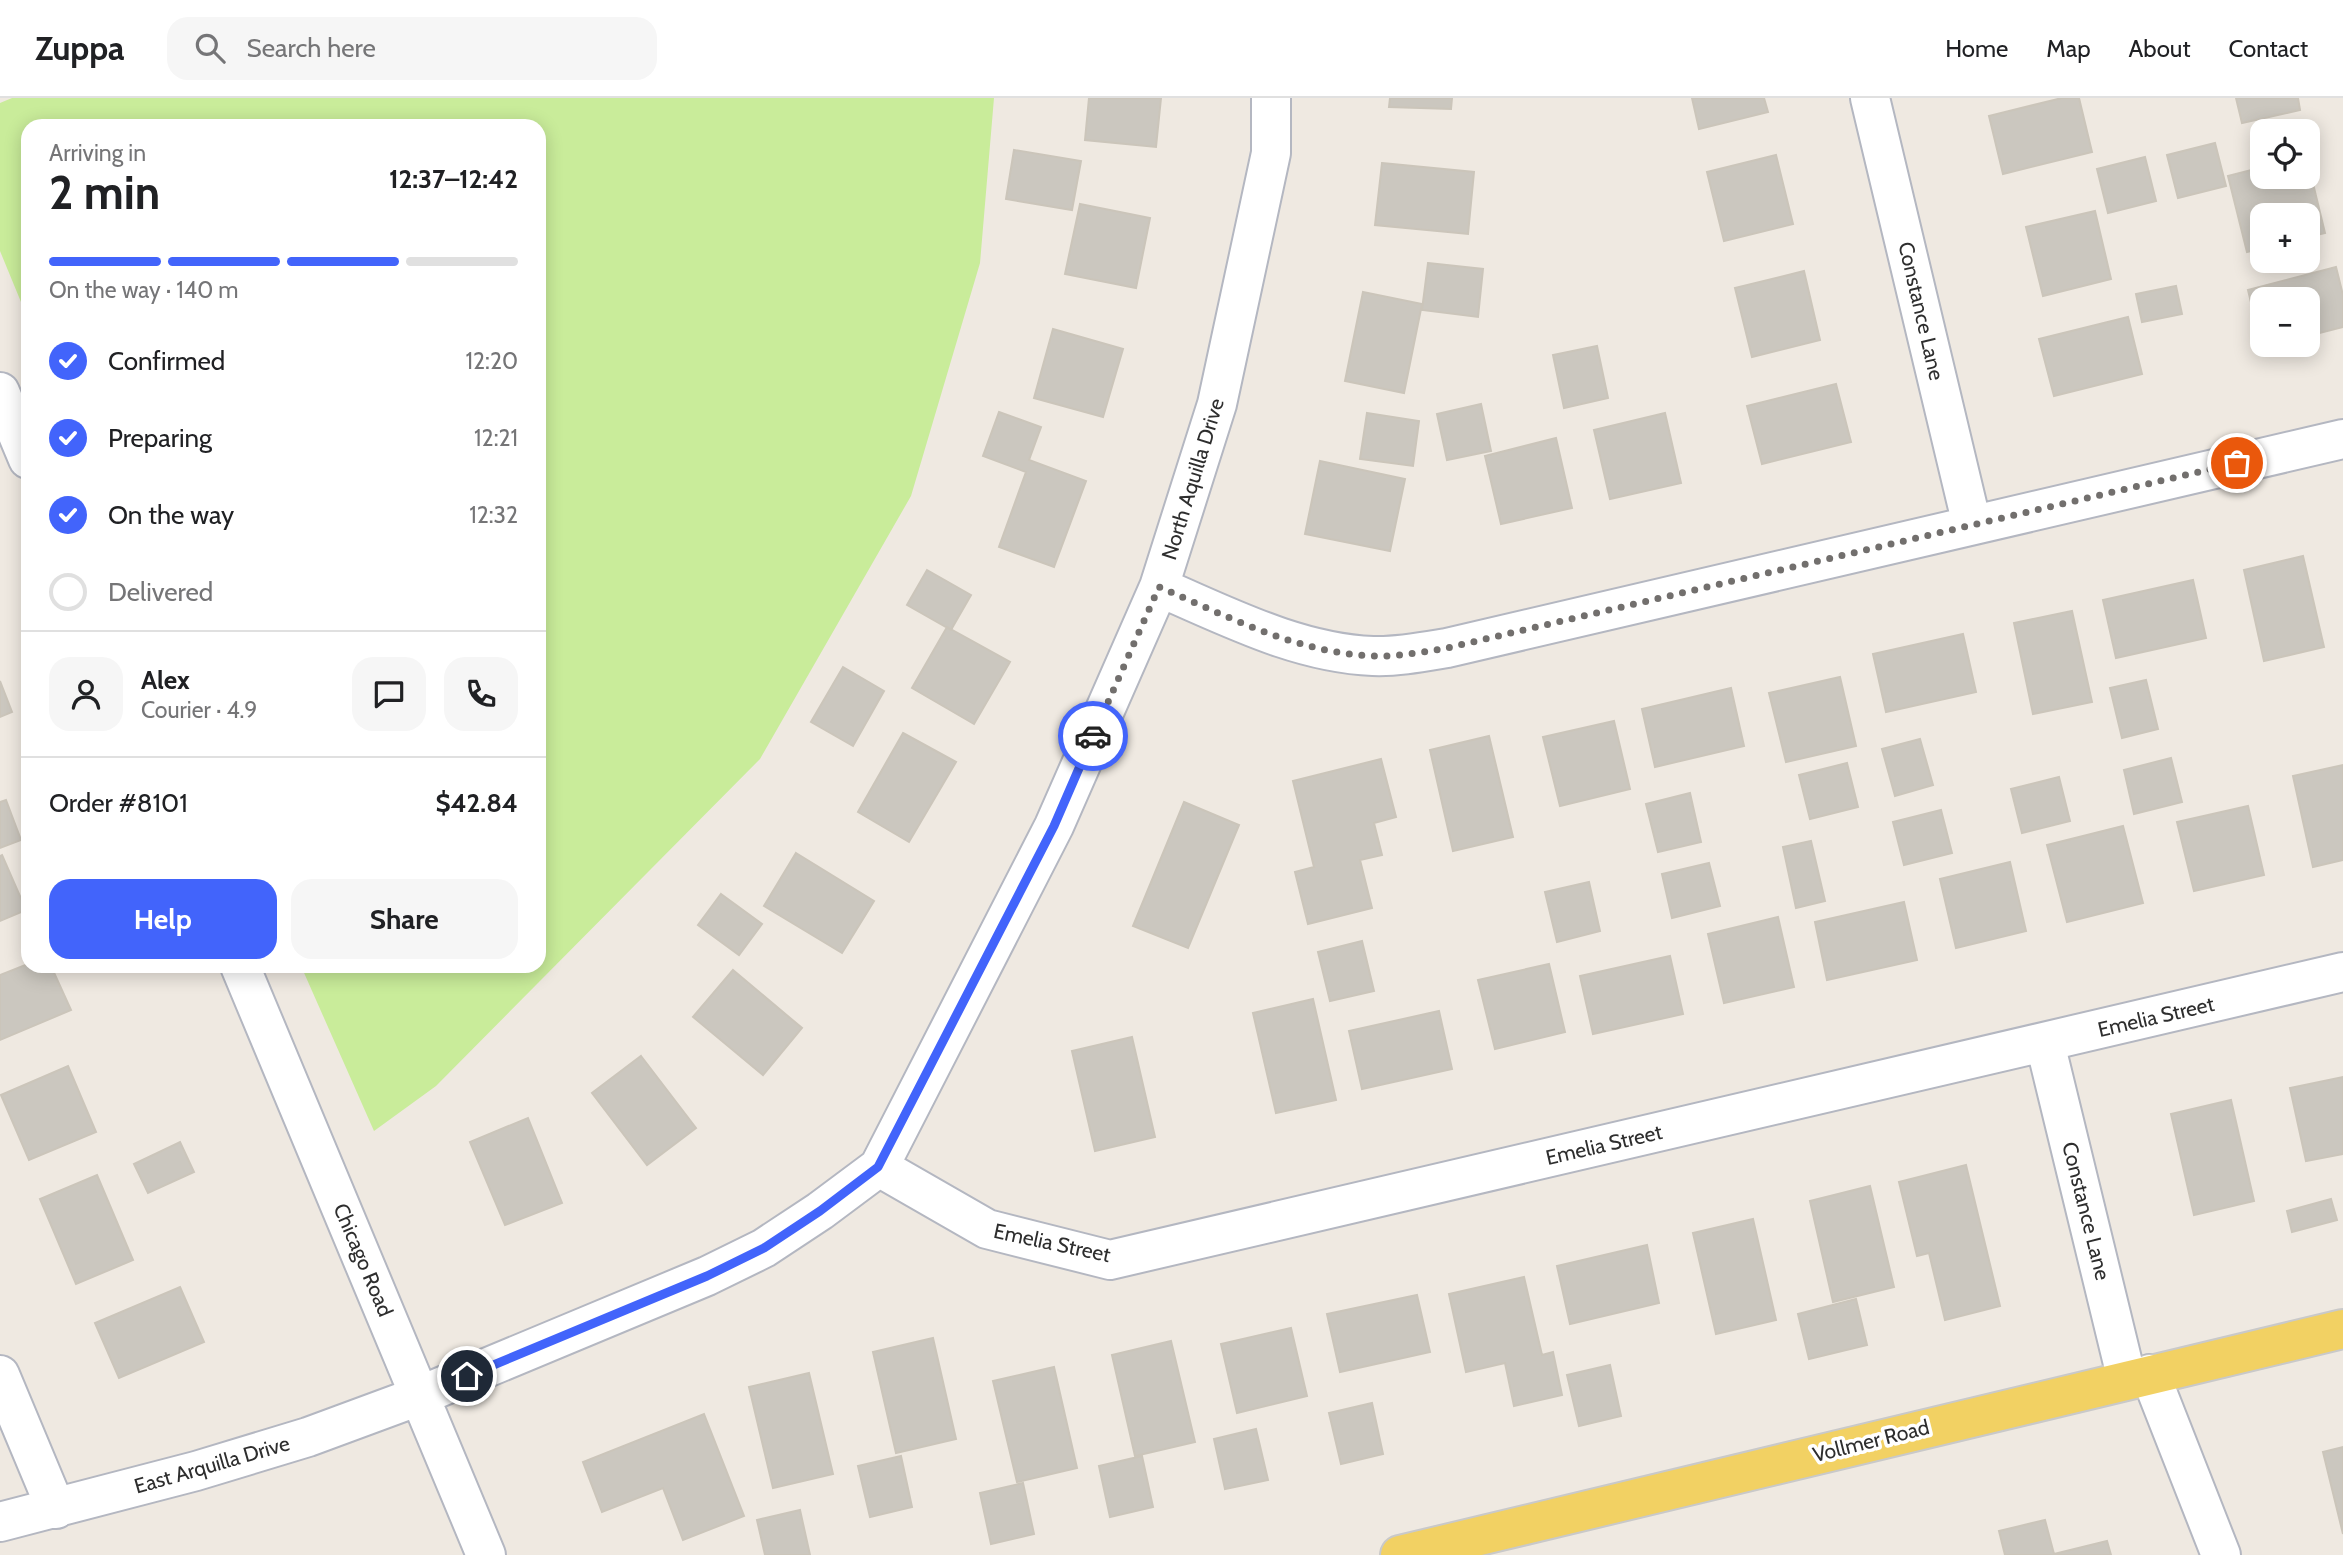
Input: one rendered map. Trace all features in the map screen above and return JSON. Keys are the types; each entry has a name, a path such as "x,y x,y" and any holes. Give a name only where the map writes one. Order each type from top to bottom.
{"main road":[{"name":"Vollmer Road","path":"1400,1555 2343,1329"}],"street":[{"name":"North Aquilla Drive","path":"419,1395 707,1276 764,1248 820,1211 878,1167 1054,826 1159,587 1217,404 1271,153 1271,98"},
{"name":"Constance Lane","path":"1870,98 1972,525"},
{"path":"0,392 21,442"},
{"path":"1159,587 1271,634 1318,649 1373,656 1412,653 1447,648 2343,439"},
{"name":"Emelia Street","path":"878,1167 987,1229 1110,1260 2343,972"},
{"name":"Chicago Road","path":"243,973 485,1555"},
{"name":"Constance Lane","path":"2045,1043 2139,1377 2221,1555"},
{"path":"0,1375 56,1509"},
{"name":"East Arquilla Drive","path":"0,1522 196,1471 308,1437 419,1395"}],"green space":[{"path":"12,98 994,98 980,263 911,496 760,759 436,1086 374,1131 304,973 546,973 546,119 21,119 21,302 0,251 0,103"}],"building":[{"path":"1089,98 1161,98 1156,147 1085,140"},
{"path":"1390,98 1452,98 1451,109 1389,107"},
{"path":"1692,98 1764,98 1768,112 1699,129"},
{"path":"2062,98 2079,98 2092,152 2003,174 1989,116"},
{"path":"2236,98 2298,98 2300,110 2250,119 2242,123"},
{"path":"2215,143 2226,186 2178,198 2167,155"},
{"path":"1014,150 1081,161 1072,210 1006,199"},
{"path":"1776,155 1793,224 1724,241 1707,172"},
{"path":"2145,157 2156,201 2108,213 2097,169"},
{"path":"1382,163 1474,172 1468,234 1375,225"},
{"path":"2250,170 2250,189 2314,189 2318,203 2250,203 2250,251 2247,252 2228,176"},
{"path":"1080,204 1150,218 1136,288 1065,274"},
{"path":"2095,211 2111,279 2043,296 2026,227"},
{"path":"2320,212 2325,233 2320,234"},
{"path":"1428,263 1483,269 1478,317 1422,310"},
{"path":"2336,267 2343,295 2343,327 2320,333 2320,287 2259,287 2320,273"},
{"path":"1804,271 1820,340 1752,357 1735,288"},
{"path":"2176,286 2182,314 2142,322 2136,294"},
{"path":"1363,292 1422,304 1404,393 1345,381"},
{"path":"2128,317 2142,374 2054,396 2039,339"},
{"path":"1053,329 1123,349 1103,417 1034,398"},
{"path":"1597,346 1608,398 1564,408 1553,355"},
{"path":"1836,384 1851,442 1762,464 1747,406"},
{"path":"1481,404 1491,451 1447,460 1437,414"},
{"path":"999,412 1041,427 1029,460 1086,481 1054,567 999,547 1026,472 983,456"},
{"path":"1367,413 1419,421 1413,466 1360,459"},
{"path":"1665,413 1681,483 1610,499 1594,430"},
{"path":"1556,438 1572,508 1501,524 1485,456"},
{"path":"1320,461 1405,479 1390,551 1305,534"},
{"path":"2303,556 2324,647 2264,661 2244,570"},
{"path":"927,570 971,595 951,630 907,605"},
{"path":"2193,580 2206,638 2116,658 2103,600"},
{"path":"2072,611 2092,702 2033,714 2014,623"},
{"path":"947,627 1010,662 974,724 912,688"},
{"path":"1963,634 1976,692 1886,712 1873,654"},
{"path":"843,667 884,691 853,746 811,722"},
{"path":"1840,677 1856,746 1786,762 1769,693"},
{"path":"2146,680 2158,729 2122,738 2110,688"},
{"path":"0,681 12,712 0,717"},
{"path":"1731,688 1744,746 1655,767 1642,709"},
{"path":"1614,721 1630,789 1560,806 1543,737"},
{"path":"903,733 956,762 909,842 858,812"},
{"path":"1489,736 1513,837 1453,851 1430,750"},
{"path":"1920,739 1933,785 1895,796 1882,749"},
{"path":"2171,758 2182,802 2134,814 2124,770"},
{"path":"1381,759 1396,817 1374,823 1382,855 1360,860 1372,908 1308,924 1295,872 1314,867 1293,781"},
{"path":"1847,763 1858,807 1810,819 1799,775"},
{"path":"2343,765 2343,860 2313,867 2293,776"},
{"path":"2059,777 2070,821 2022,833 2011,789"},
{"path":"1690,793 1701,842 1658,852 1646,804"},
{"path":"6,800 21,840 0,848 0,802"},
{"path":"1184,802 1239,825 1188,948 1133,926"},
{"path":"2248,806 2264,875 2194,891 2177,822"},
{"path":"1941,810 1952,853 1904,865 1893,822"},
{"path":"2123,826 2143,903 2067,922 2047,845"},
{"path":"1811,841 1825,901 1796,908 1783,847"},
{"path":"796,853 874,901 842,953 764,906"},
{"path":"2,855 21,899 21,912 0,921"},
{"path":"2010,862 2026,931 1956,948 1940,879"},
{"path":"1709,863 1720,906 1672,918 1662,874"},
{"path":"1589,882 1600,931 1557,942 1545,892"},
{"path":"721,894 762,924 739,955 698,925"},
{"path":"1904,902 1917,960 1827,980 1815,922"},
{"path":"1778,917 1794,987 1724,1003 1708,934"},
{"path":"1362,941 1374,991 1330,1001 1318,952"},
{"path":"1670,956 1683,1014 1593,1034 1580,976"},
{"path":"1549,964 1565,1032 1495,1049 1478,980"},
{"path":"21,967 21,973 54,973 71,1010 0,1040 0,975"},
{"path":"733,970 802,1028 763,1075 693,1017"},
{"path":"1313,999 1336,1100 1276,1113 1253,1013"},
{"path":"1439,1011 1452,1069 1362,1089 1349,1031"},
{"path":"1132,1037 1155,1137 1095,1151 1072,1051"},
{"path":"641,1056 696,1128 647,1165 592,1093"},
{"path":"68,1066 96,1132 29,1160 1,1095"},
{"path":"2343,1077 2343,1154 2306,1161 2290,1088"},
{"path":"2231,1100 2254,1201 2194,1215 2171,1114"},
{"path":"528,1118 562,1203 505,1225 470,1142"},
{"path":"180,1142 194,1172 148,1193 134,1164"},
{"path":"1966,1165 2000,1306 1945,1320 1929,1253 1917,1256 1899,1182"},
{"path":"97,1175 133,1260 76,1284 40,1199"},
{"path":"1870,1186 1894,1287 1833,1302 1810,1201"},
{"path":"2331,1199 2337,1220 2292,1232 2287,1211"},
{"path":"1753,1219 1776,1320 1716,1334 1693,1233"},
{"path":"1647,1245 1659,1303 1570,1324 1557,1266"},
{"path":"1524,1277 1542,1355 1553,1352 1562,1395 1514,1406 1505,1363 1466,1372 1449,1294"},
{"path":"180,1287 204,1342 119,1378 95,1323"},
{"path":"1417,1295 1430,1352 1340,1372 1327,1314"},
{"path":"1856,1299 1867,1345 1809,1359 1798,1314"},
{"path":"1291,1328 1307,1396 1237,1413 1221,1344"},
{"path":"933,1338 956,1439 896,1453 873,1352"},
{"path":"1171,1341 1195,1442 1135,1456 1112,1355"},
{"path":"1610,1365 1621,1416 1579,1426 1567,1375"},
{"path":"1054,1367 1077,1468 1017,1482 993,1381"},
{"path":"809,1373 833,1474 773,1488 749,1387"},
{"path":"1372,1403 1383,1454 1341,1464 1329,1413"},
{"path":"704,1414 744,1516 683,1540 663,1488 602,1512 583,1462"},
{"path":"1256,1429 1268,1480 1225,1489 1214,1439"},
{"path":"2343,1447 2343,1534 2323,1452"},
{"path":"901,1456 912,1507 870,1517 858,1466"},
{"path":"1142,1456 1153,1507 1110,1517 1099,1466"},
{"path":"1023,1483 1034,1534 991,1544 980,1493"},
{"path":"800,1510 810,1555 765,1555 757,1520"},
{"path":"2045,1520 2054,1554 2107,1541 2111,1555 2005,1555 1999,1531"}],"way so far":[{"path":"1093,736 1159,587 1271,634 1318,649 1373,656 1412,653 1447,648 2237,463"}],"route":[{"path":"467,1376 707,1276 764,1248 820,1211 878,1167 1054,826 1093,736"}]}
